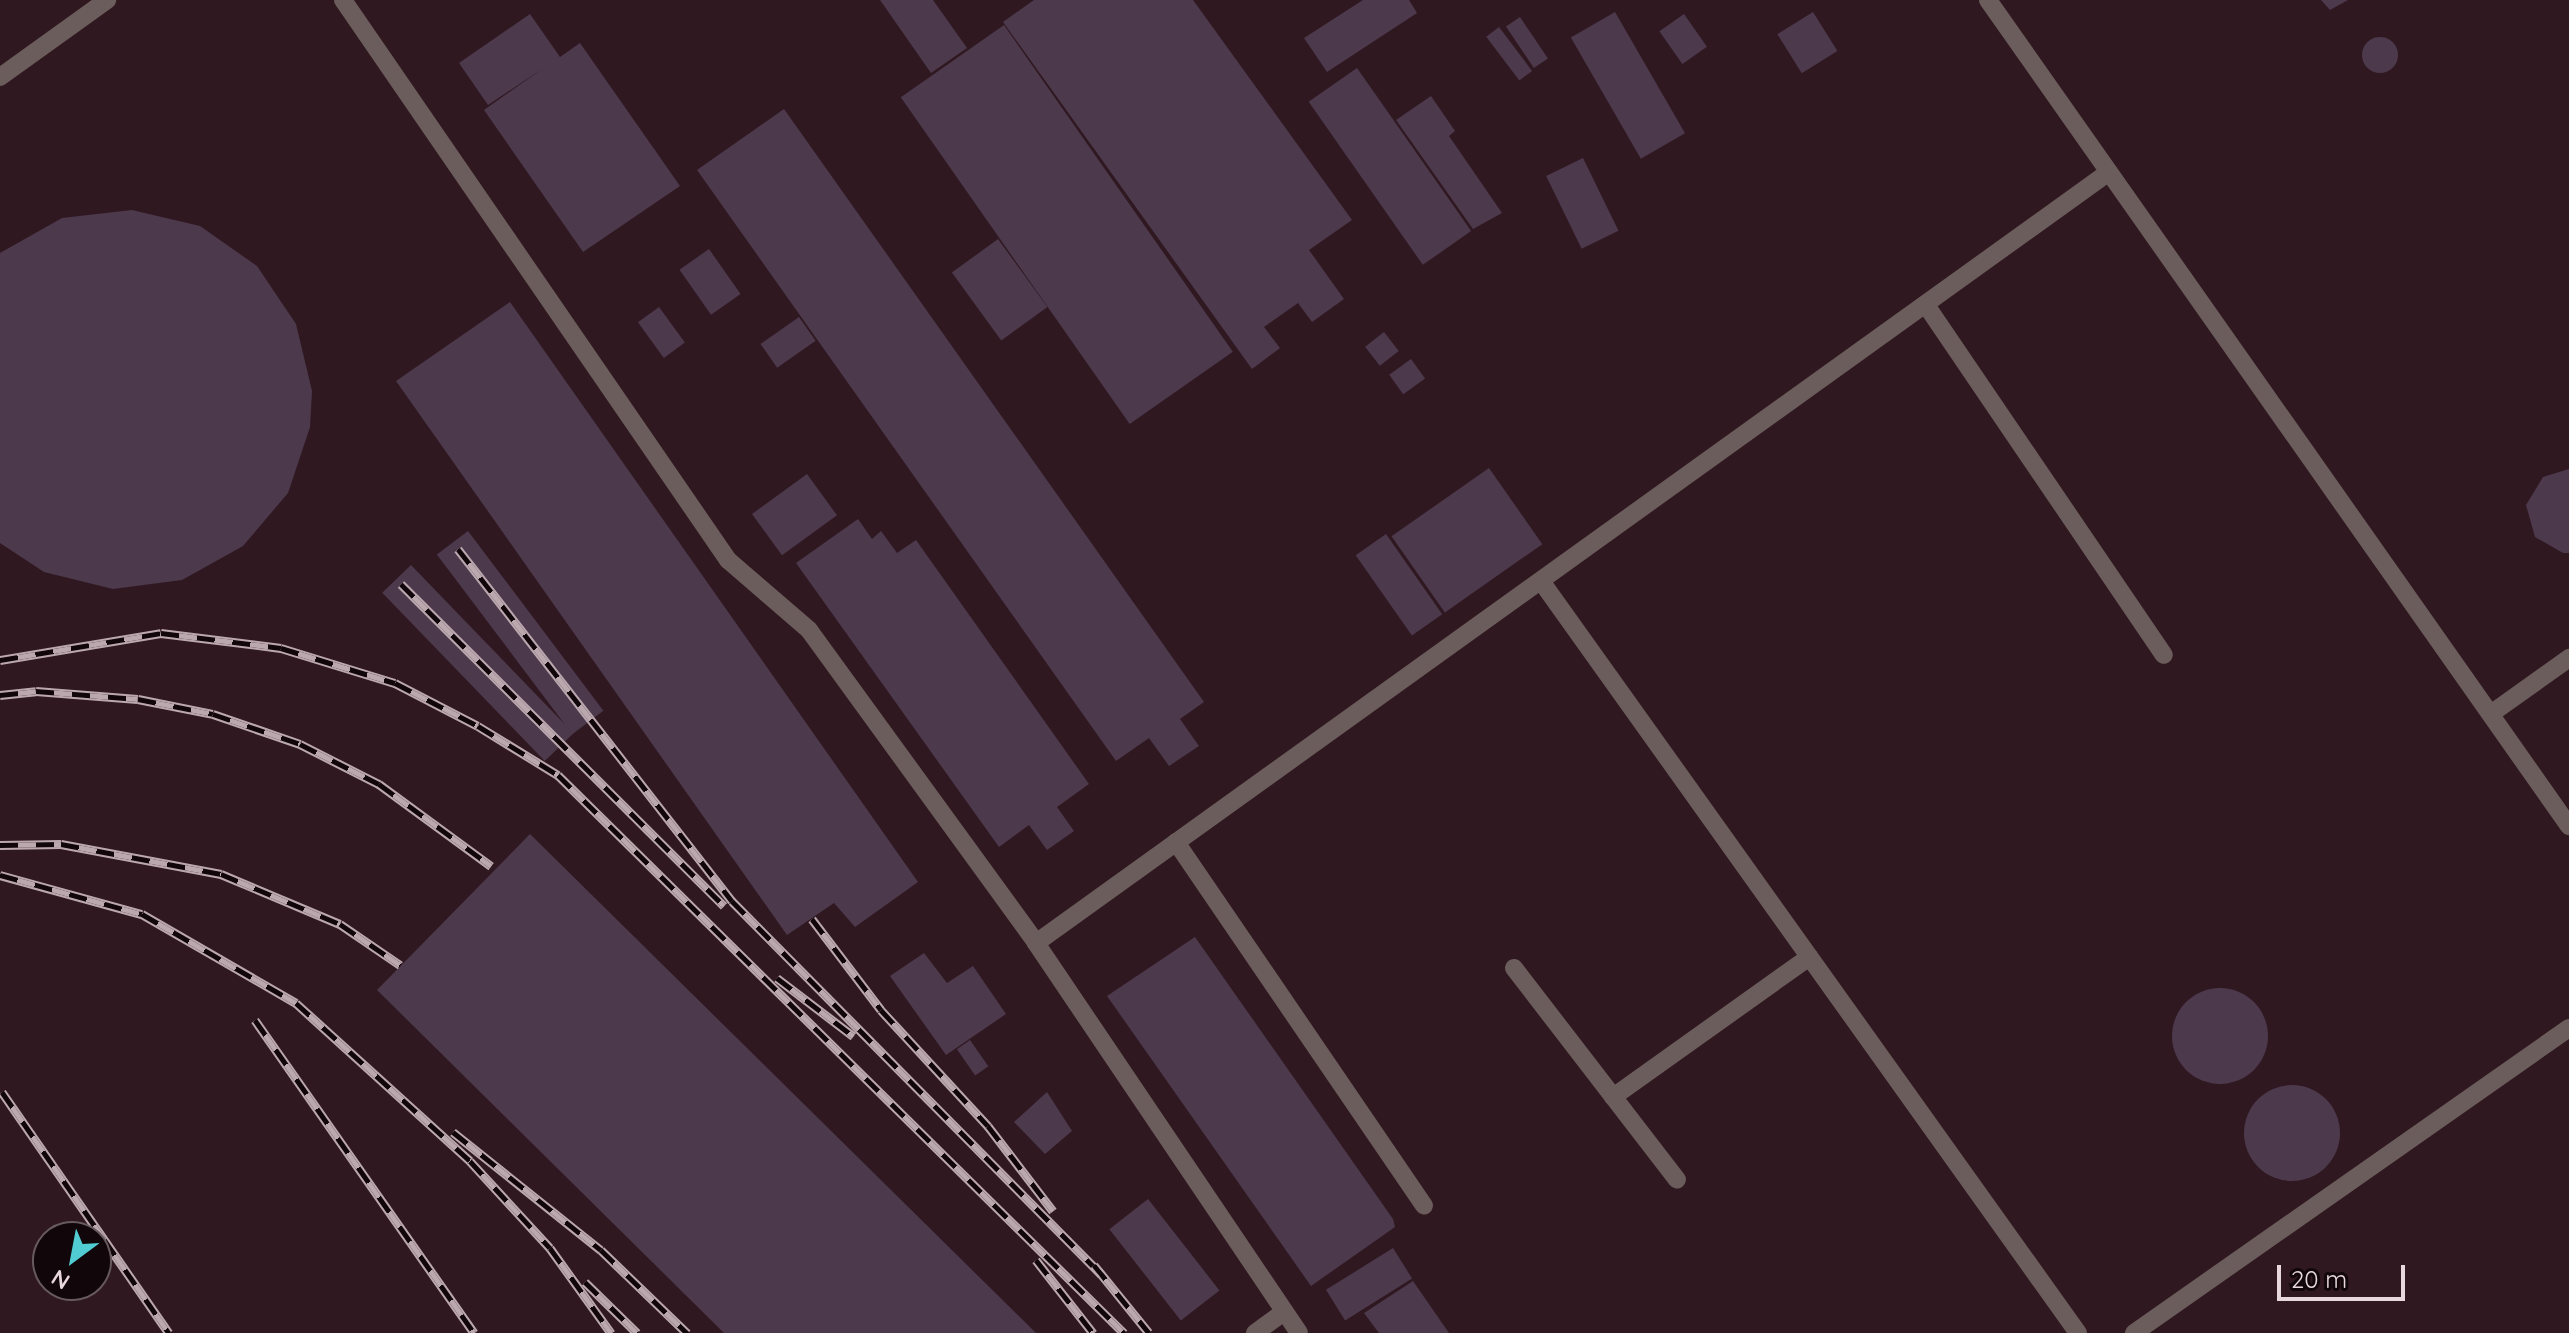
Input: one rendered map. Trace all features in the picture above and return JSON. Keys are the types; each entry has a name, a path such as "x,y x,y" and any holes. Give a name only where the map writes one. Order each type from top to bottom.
{"lane":[{"path":"0,77 107,0"},
{"path":"343,0 728,560 809,630 1036,943 1299,1333"},
{"path":"1988,0 2569,826"},
{"path":"1036,943 2109,172"},
{"path":"1926,305 2164,655"},
{"path":"1541,581 2078,1333"},
{"path":"2492,713 2569,658"},
{"path":"1176,842 1424,1205"},
{"path":"1613,1097 1809,957"},
{"path":"1514,968 1677,1180"},
{"path":"2134,1333 2569,1028"},
{"path":"1255,1333 1283,1313"}],"building":[{"path":"880,0 933,0 967,48 931,73"},
{"path":"1034,0 1193,0 1352,220 1309,250 1344,299 1312,322 1298,303 1264,327 1280,348 1252,369 1003,22"},
{"path":"1363,0 1409,0 1417,13 1327,72 1304,38"},
{"path":"2321,0 2348,0 2330,10"},
{"path":"1615,12 1685,133 1641,159 1571,38"},
{"path":"1813,12 1837,51 1802,73 1777,34"},
{"path":"530,14 560,57 580,43 680,186 583,252 484,110 542,69 488,105 459,63"},
{"path":"1684,14 1707,47 1682,64 1659,31"},
{"path":"1520,17 1548,58 1534,68 1506,27"},
{"path":"1004,25 1233,352 1130,424 901,97"},
{"path":"1499,27 1532,71 1519,81 1486,37"},
{"path":"2380,37 2393,42 2398,55 2393,68 2380,73 2367,68 2362,55 2367,42"},
{"path":"1357,68 1471,231 1423,265 1309,102"},
{"path":"1431,96 1455,131 1449,136 1502,213 1473,229 1396,120"},
{"path":"784,109 1204,702 1180,719 1199,746 1169,766 1149,738 1116,761 697,170"},
{"path":"1583,158 1619,231 1582,249 1546,176"},
{"path":"132,210 200,226 257,266 296,324 312,391 310,427 288,493 243,546 182,580 113,589 44,572 0,543 0,253 62,218"},
{"path":"998,239 1047,307 1001,340 952,273"},
{"path":"709,249 741,294 711,315 680,270"},
{"path":"510,302 918,882 855,927 834,903 787,935 396,381"},
{"path":"659,307 685,343 664,358 638,322"},
{"path":"799,317 816,341 777,368 760,344"},
{"path":"1384,332 1399,351 1380,366 1365,347"},
{"path":"1411,359 1425,378 1403,394 1389,375"},
{"path":"1489,468 1542,544 1445,612 1392,536"},
{"path":"2569,469 2569,553 2563,553 2535,537 2526,505 2543,477"},
{"path":"807,474 837,515 782,555 752,514"},
{"path":"858,519 872,539 881,531 897,553 916,540 1089,784 1057,807 1074,831 1047,850 1029,825 999,847 796,563"},
{"path":"468,531 603,711 572,734 437,554"},
{"path":"1386,534 1442,614 1412,635 1356,555"},
{"path":"411,565 574,733 545,761 382,593"},
{"path":"530,834 1036,1333 724,1333 377,990"},
{"path":"1195,937 1393,1219 1395,1227 1311,1286 1107,996"},
{"path":"924,953 947,983 973,966 1006,1014 946,1055 890,976"},
{"path":"2220,988 2238,992 2254,1002 2264,1018 2268,1036 2264,1054 2254,1070 2238,1080 2220,1084 2202,1080 2186,1070 2176,1054 2172,1036 2176,1018 2186,1002 2202,992"},
{"path":"970,1040 988,1066 975,1075 957,1049"},
{"path":"2292,1085 2310,1089 2326,1099 2336,1115 2340,1133 2336,1151 2326,1167 2310,1177 2292,1181 2274,1177 2258,1167 2248,1151 2244,1133 2248,1115 2258,1099 2274,1089"},
{"path":"1047,1092 1072,1131 1045,1154 1014,1122"},
{"path":"1148,1199 1219,1290 1181,1321 1109,1229"},
{"path":"1393,1248 1412,1279 1345,1320 1326,1290"},
{"path":"1413,1281 1449,1333 1379,1333 1364,1313"}],"railway":[{"path":"458,549 732,901 1101,1274"},
{"path":"401,584 724,906"},
{"path":"0,660 161,633 281,648 395,683 478,726 558,775 1124,1333"},
{"path":"0,695 36,691 138,699 213,714 300,744 379,784 491,866"},
{"path":"0,845 61,844 221,874 340,924 400,965"},
{"path":"0,875 142,914 296,1003 470,1161 550,1248 611,1333"},
{"path":"812,919 881,1010 988,1126 1053,1211"},
{"path":"777,978 853,1036"},
{"path":"255,1020 474,1333"},
{"path":"2,1092 169,1333"},
{"path":"453,1132 601,1250 687,1333"},
{"path":"1036,1260 1093,1333"},
{"path":"1094,1265 1149,1333"},
{"path":"585,1282 637,1333"}]}
